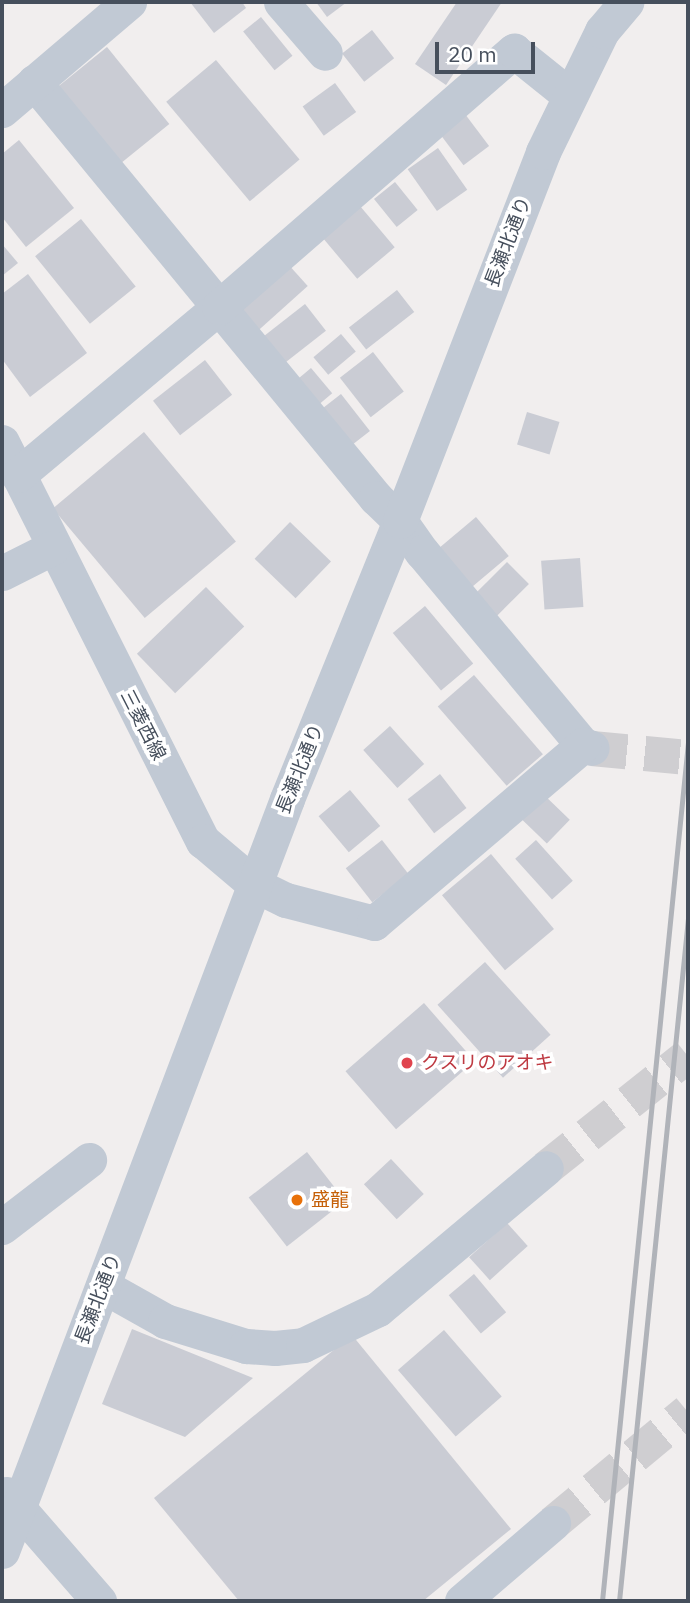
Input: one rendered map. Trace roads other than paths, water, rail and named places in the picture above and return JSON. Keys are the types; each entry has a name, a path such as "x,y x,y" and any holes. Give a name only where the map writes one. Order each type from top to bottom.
{"street":[{"path":"2,110 128,2"},
{"path":"281,2 325,53"},
{"name":"長瀬北通り","path":"2,1551 10,1499 103,1286 255,885 543,152 602,31 626,2"},
{"path":"18,475 219,307 514,51 569,94"},
{"path":"34,82 376,498 400,521"},
{"name":"三菱西線","path":"2,442 52,548 203,841 255,885 286,900 374,923 588,746 422,552 400,521"},
{"path":"2,573 52,548"},
{"path":"2,1227 89,1160"},
{"path":"103,1286 165,1321 246,1346 275,1348 303,1345 378,1309 546,1168"},
{"path":"10,1499 99,1601"},
{"path":"461,1601 553,1523"}],"tunnel":[{"path":"592,748 688,757"},
{"path":"546,1168 688,1055"},
{"path":"553,1523 688,1411"}],"railway":[{"path":"602,1601 688,742"},
{"path":"619,1601 688,918"}],"place":[{"name":"クスリのアオキ","path":"407,1063"},
{"name":"盛龍","path":"297,1200"}]}
